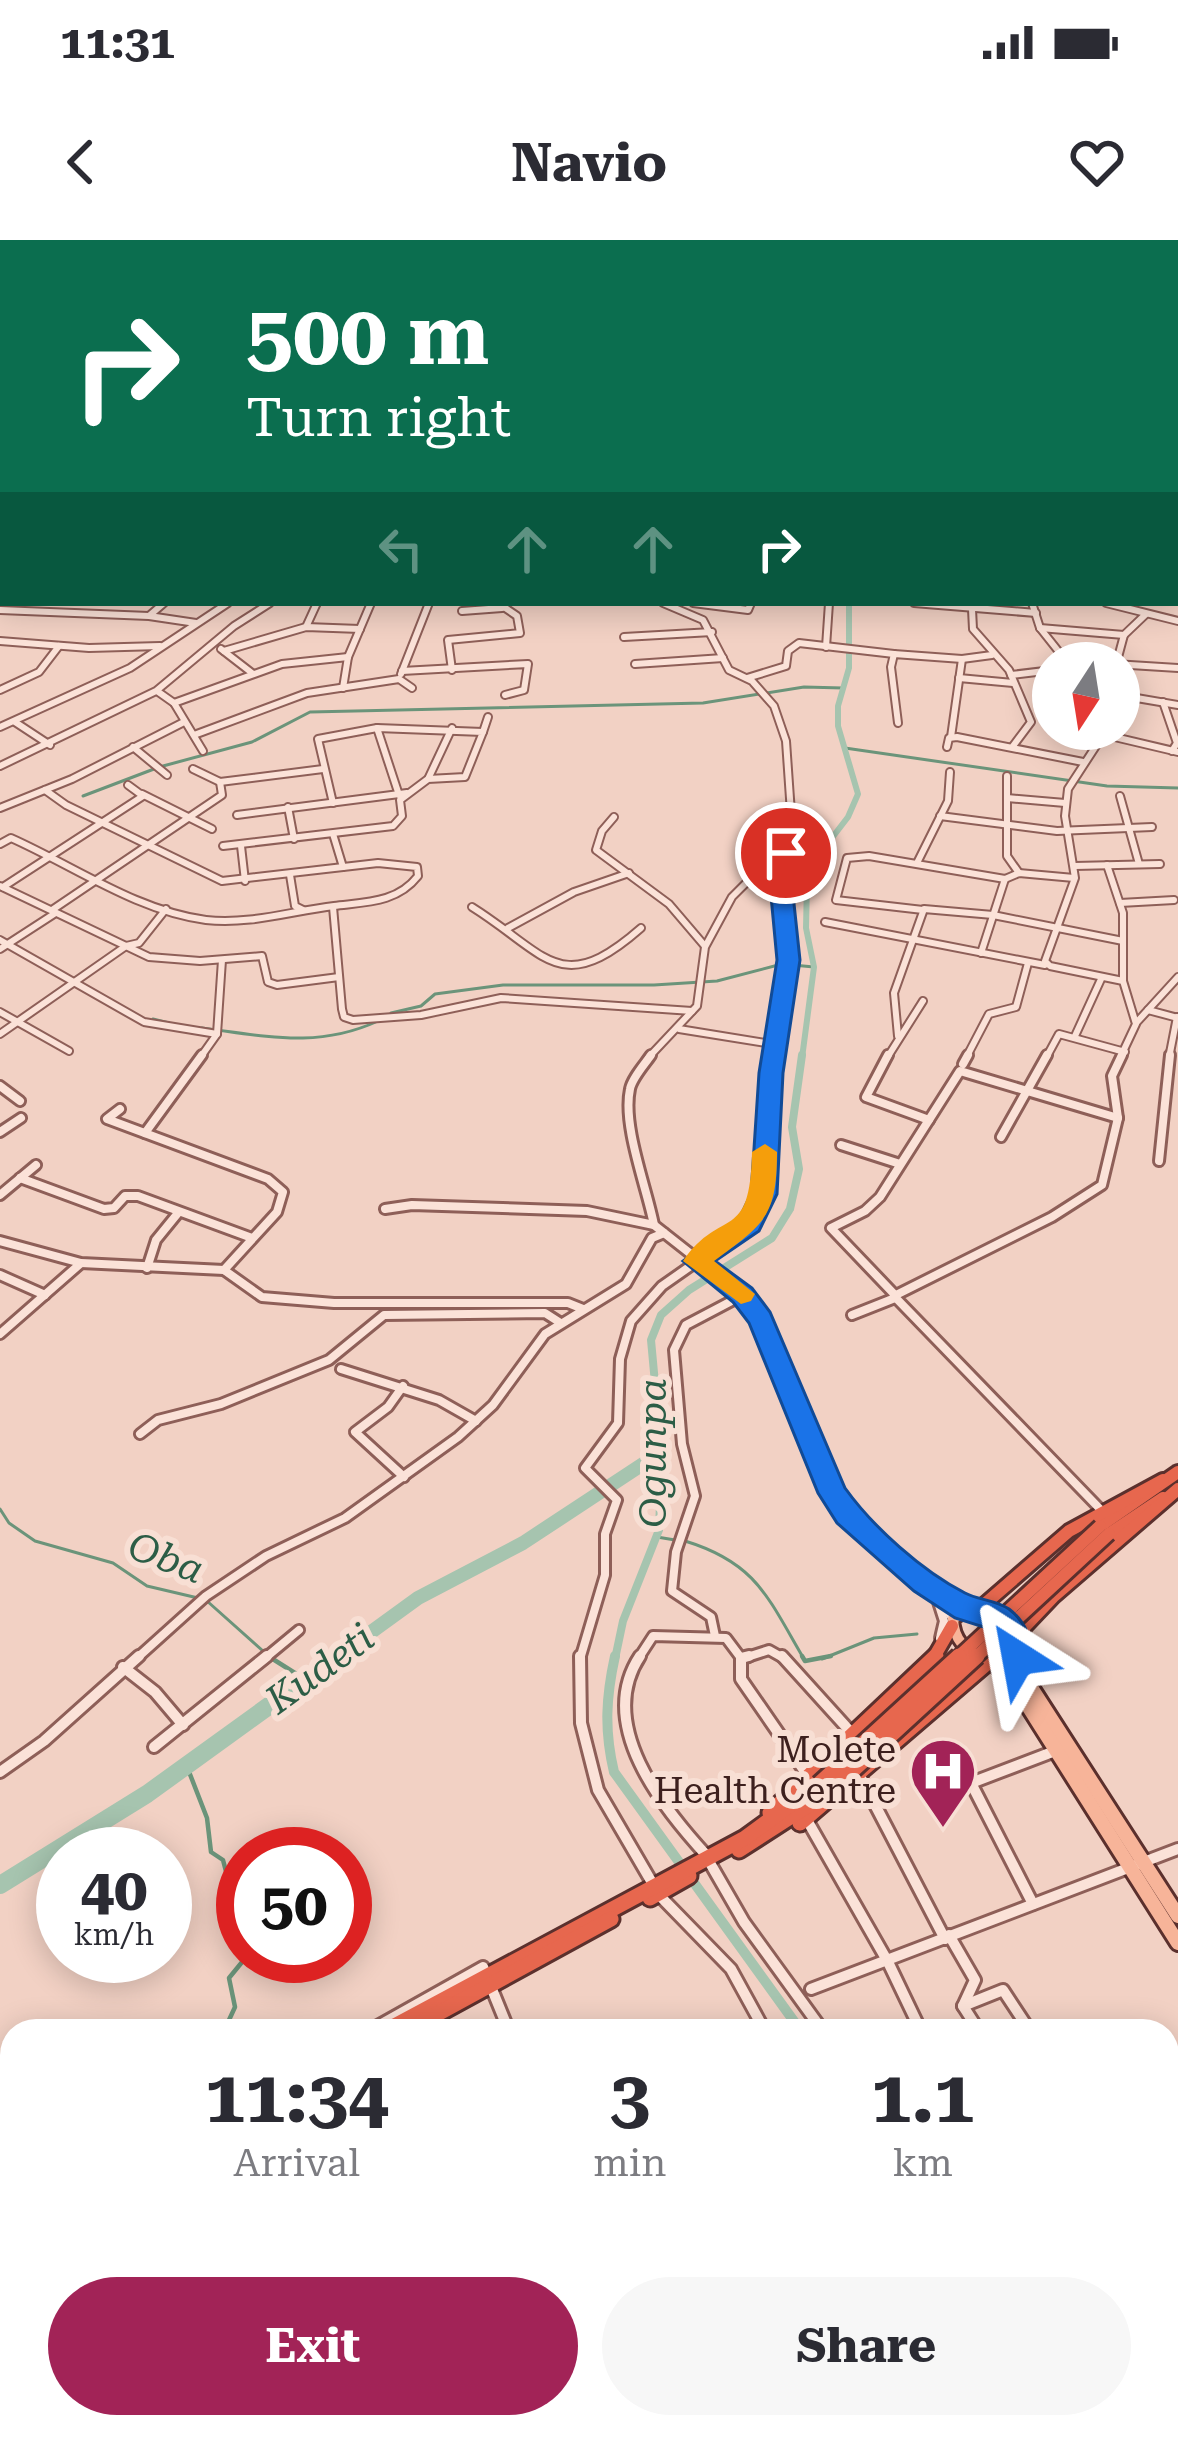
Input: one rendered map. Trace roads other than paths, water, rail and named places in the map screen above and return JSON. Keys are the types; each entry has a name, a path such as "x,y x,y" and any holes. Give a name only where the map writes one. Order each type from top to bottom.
{"highway":[{"path":"972,1609 1178,1472"},
{"path":"747,1842 1103,1523 1178,1489"},
{"path":"1016,1642 1071,1578 1155,1514 1178,1489"},
{"path":"747,1842 941,1651 952,1623"},
{"path":"409,2019 705,1862 807,1820 991,1661"},
{"path":"425,2019 490,1978"}],"main road":[{"path":"1178,1916 1136,1864 1056,1751 1010,1678 963,1646 952,1623 972,1609 998,1618 1016,1642 1028,1683 1136,1864 1178,1942"},
{"path":"991,1661 1005,1659 1016,1642"}],"street":[{"path":"149,616 161,606"},
{"path":"0,727 123,672 224,606"},
{"path":"0,766 50,746 156,691 266,606"},
{"path":"306,628 315,606"},
{"path":"343,688 348,657 370,606"},
{"path":"401,675 427,606"},
{"path":"691,606 739,612 748,606"},
{"path":"654,1225 647,1187 636,1164 628,1098 634,1077 692,1011 705,946 732,898 775,851 791,813 784,730 774,706 747,678 729,670 712,632 691,606"},
{"path":"828,647 829,606"},
{"path":"943,606 1036,614"},
{"path":"1033,606 1040,628 1051,642"},
{"path":"1119,606 1178,621"},
{"path":"452,670 448,640 519,634 519,620 509,607 462,611"},
{"path":"972,609 973,628 1012,679 1031,725 1013,746"},
{"path":"0,610 149,616 198,623"},
{"path":"1122,642 1148,613"},
{"path":"224,651 306,628 360,629"},
{"path":"1040,628 1124,635"},
{"path":"624,637 712,632"},
{"path":"1,642 160,646"},
{"path":"213,643 253,674"},
{"path":"747,678 786,666 788,651 796,644 962,659 992,655"},
{"path":"0,690 39,671 58,646"},
{"path":"894,654 891,667 898,723"},
{"path":"173,704 309,658 348,657"},
{"path":"634,664 724,658"},
{"path":"947,747 962,659"},
{"path":"1140,663 1177,667"},
{"path":"194,735 283,700 401,675 528,664 524,690 505,695"},
{"path":"401,675 412,688"},
{"path":"959,678 1032,675"},
{"path":"156,691 173,704 202,751"},
{"path":"1140,698 1178,705"},
{"path":"1140,742 1175,752 1177,743 1163,702"},
{"path":"428,778 465,777 488,717"},
{"path":"14,721 50,746"},
{"path":"0,808 184,722"},
{"path":"333,803 318,740 377,728 483,732"},
{"path":"223,847 393,826 402,816 403,795 377,728"},
{"path":"236,815 403,795 428,778 452,728"},
{"path":"951,737 1084,762"},
{"path":"134,747 167,775"},
{"path":"1046,965 1075,878 1066,830 1068,789 1093,750"},
{"path":"193,769 220,782 322,769"},
{"path":"917,863 948,801 950,772"},
{"path":"1007,776 1006,827 1010,832 1006,856 1019,873"},
{"path":"217,1034 144,1022 3,944 222,794 220,782"},
{"path":"128,785 212,830"},
{"path":"0,844 11,838 166,909 226,920 395,897 418,876 417,867 395,864 245,881 214,879 45,790"},
{"path":"142,794 3,889 149,957 265,958 272,984 339,977"},
{"path":"1120,796 1138,864"},
{"path":"1006,798 1065,803"},
{"path":"288,807 294,839"},
{"path":"940,816 1006,827 1152,827"},
{"path":"614,817 595,848 631,872 693,927 705,946"},
{"path":"333,834 343,867"},
{"path":"241,846 245,881"},
{"path":"758,2019 731,1969 659,1888 591,1773 580,1723 580,1653 605,1575 604,1538 616,1498 590,1477 586,1465 618,1423 620,1359 628,1327 662,1286 743,1230 759,1210 766,1181 771,1073 789,960 781,885 792,858 775,851"},
{"path":"1075,878 1019,873 1005,879 850,855 840,871 836,898 922,910 941,907 1123,941"},
{"path":"1075,866 1160,864"},
{"path":"1107,865 1120,903 1123,981 1136,1024"},
{"path":"508,928 574,892 631,872"},
{"path":"290,875 295,906 303,910"},
{"path":"981,953 1005,879"},
{"path":"1120,903 1174,900"},
{"path":"334,907 344,1017 352,1020 421,1015 501,998 692,1011"},
{"path":"472,907 554,964 577,971 594,968 641,928"},
{"path":"0,1034 126,946 139,943 166,909"},
{"path":"898,1036 894,993 922,910"},
{"path":"825,922 1123,981"},
{"path":"145,1133 217,1034 222,960"},
{"path":"963,1064 989,1014 1016,1007 1028,963"},
{"path":"1076,1036 1102,977"},
{"path":"852,1315 1094,1192 1104,1178 1118,1118 1112,1081 1136,1024 1178,977"},
{"path":"923,1001 898,1036 866,1097 928,1120"},
{"path":"1148,1010 1177,1017 1160,1161"},
{"path":"0,1012 69,1052"},
{"path":"679,1029 778,1045"},
{"path":"1001,1137 1058,1034 1125,1052"},
{"path":"1103,1523 831,1230 872,1205 960,1071 1118,1118"},
{"path":"0,1086 20,1100"},
{"path":"120,1109 107,1120 280,1187 283,1198 278,1213 224,1270"},
{"path":"0,1132 21,1118"},
{"path":"841,1144 900,1164"},
{"path":"0,1195 36,1165"},
{"path":"20,1178 104,1209 114,1208 131,1194 252,1238"},
{"path":"385,1209 412,1205 587,1211 654,1225 743,1295 761,1319 832,1493 865,1533 942,1595"},
{"path":"147,1268 156,1240 179,1212"},
{"path":"0,1772 44,1742 123,1667 222,1585 266,1556 345,1518 476,1421 559,1322 626,1285 652,1238 664,1233"},
{"path":"0,1241 81,1263 224,1270 242,1278 253,1294 262,1297 334,1303 568,1303 586,1310"},
{"path":"0,1334 81,1263"},
{"path":"0,1275 45,1294"},
{"path":"716,1636 711,1618 672,1591 676,1552 694,1496 682,1444 674,1350 686,1325 743,1295"},
{"path":"140,1434 158,1420 240,1398 329,1360 384,1316 545,1313 559,1322"},
{"path":"341,1369 403,1386 476,1421"},
{"path":"403,1386 388,1407 355,1432 404,1477"},
{"path":"924,1582 972,1609"},
{"path":"942,1595 940,1601 952,1623"},
{"path":"815,2019 641,1770 629,1729 626,1694 634,1661 653,1636 716,1636 734,1644 741,1658 741,1679 815,1780 849,1730 894,1696 938,1642 944,1621 938,1605 942,1595"},
{"path":"154,1748 299,1630"},
{"path":"741,1658 769,1650 780,1653 849,1730"},
{"path":"123,1667 155,1692 183,1725"},
{"path":"1033,1904 971,1783 1056,1751"},
{"path":"859,1775 975,1980 963,2006"},
{"path":"807,1820 915,2019"},
{"path":"811,1989 1178,1849"},
{"path":"389,2019 483,1967 504,2019"},
{"path":"963,2006 1003,1990 1022,2019"},
{"path":"963,2006 971,2019"}],"waterway":[{"name":"Ogunpa","path":"802,1058 814,967 806,928 807,883 815,860 848,817 858,794 838,726 838,706 849,668 849,606"},
{"path":"163,766 252,742 310,712 703,703 804,687 843,688"},
{"path":"845,748 1107,786 1178,788"},
{"path":"83,796 154,769"},
{"path":"391,1013 421,1006 435,994 503,985 654,985 717,981 782,964 814,967"},
{"path":"153,1019 169,1023"},
{"path":"202,1028 312,1038 378,1021"},
{"name":"Ogunpa","path":"615,1659 623,1621 659,1530 660,1504 646,1462 658,1416 651,1340 661,1315 689,1290 772,1238 790,1209 799,1169 792,1127 802,1055"},
{"name":"Kudeti","path":"334,1659 418,1598 523,1543 646,1462"},
{"name":"Oba","path":"0,1509 9,1523 35,1541 113,1563 147,1586 198,1598"},
{"path":"657,1537 675,1540"},
{"path":"685,1541 745,1572 770,1601 804,1659"},
{"name":"Oba","path":"207,1601 270,1657"},
{"path":"828,1657 874,1638 917,1634"},
{"name":"Kudeti","path":"0,1885 147,1794 338,1656"},
{"name":"Ogunpa","path":"615,1656 607,1714 614,1772 792,2019"},
{"path":"802,1656 805,1661 828,1657"},
{"name":"Oba","path":"270,1657 306,1680"},
{"path":"822,1659 828,1657"},
{"path":"186,1764 207,1818 211,1852 216,1855"},
{"path":"230,1983 235,2007 230,2019"}],"place":[{"name":"Molete Health Centre","path":"943,1830"}]}
